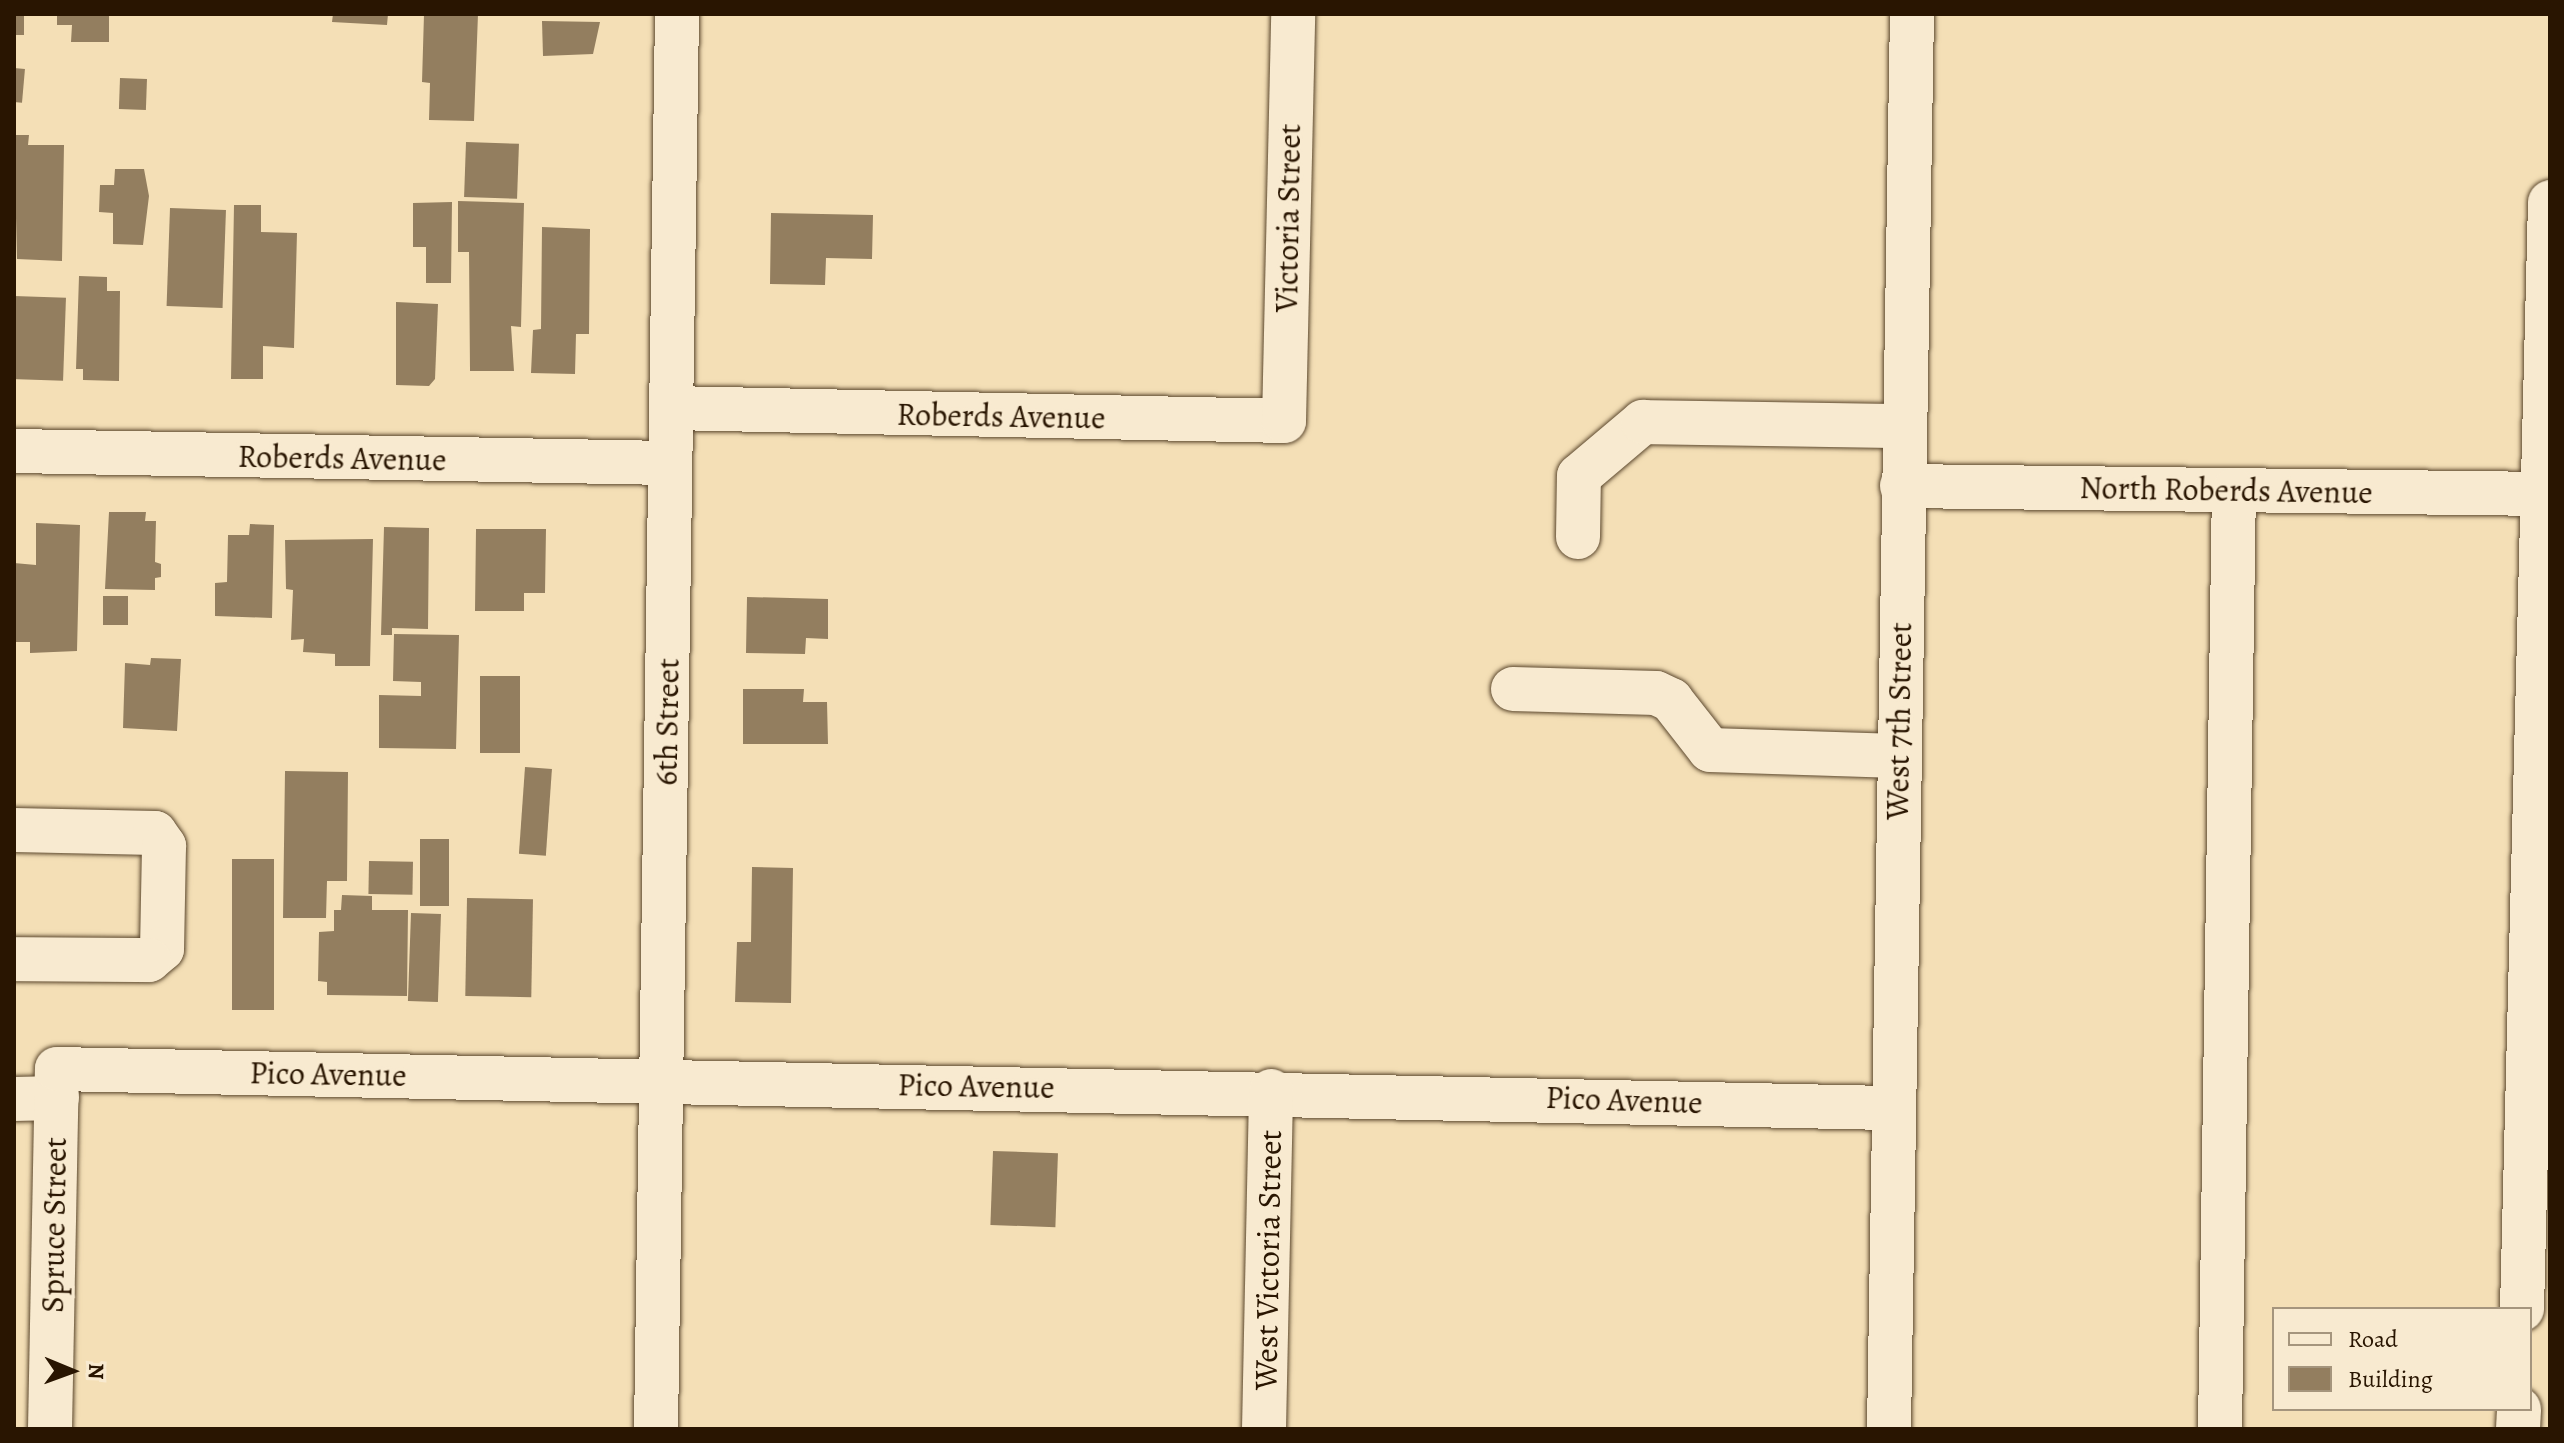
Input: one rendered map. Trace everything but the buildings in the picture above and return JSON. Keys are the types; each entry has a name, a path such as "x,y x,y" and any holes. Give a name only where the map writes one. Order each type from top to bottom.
{"street":[{"name":"6th Street","path":"656,1429 677,14"},
{"name":"Victoria Street","path":"1284,421 1293,14"},
{"name":"West 7th Street","path":"1889,1429 1912,14"},
{"path":"2522,1307 2548,494 2550,202"},
{"name":"Roberds Avenue","path":"671,408 1284,421"},
{"path":"1578,537 1579,476 1643,422 1903,426"},
{"name":"Roberds Avenue","path":"14,451 670,463"},
{"name":"North Roberds Avenue","path":"1902,486 2548,494"},
{"path":"2220,1429 2234,490"},
{"path":"1513,689 1656,693 1671,700 1710,750 1898,756"},
{"path":"14,830 155,833 164,846 162,949 149,960 14,959"},
{"name":"Pico Avenue","path":"14,1099 57,1084 663,1080 1271,1091 1894,1108"},
{"name":"Spruce Street","path":"50,1429 57,1084"},
{"name":"West Victoria Street","path":"1264,1429 1271,1091"}]}
